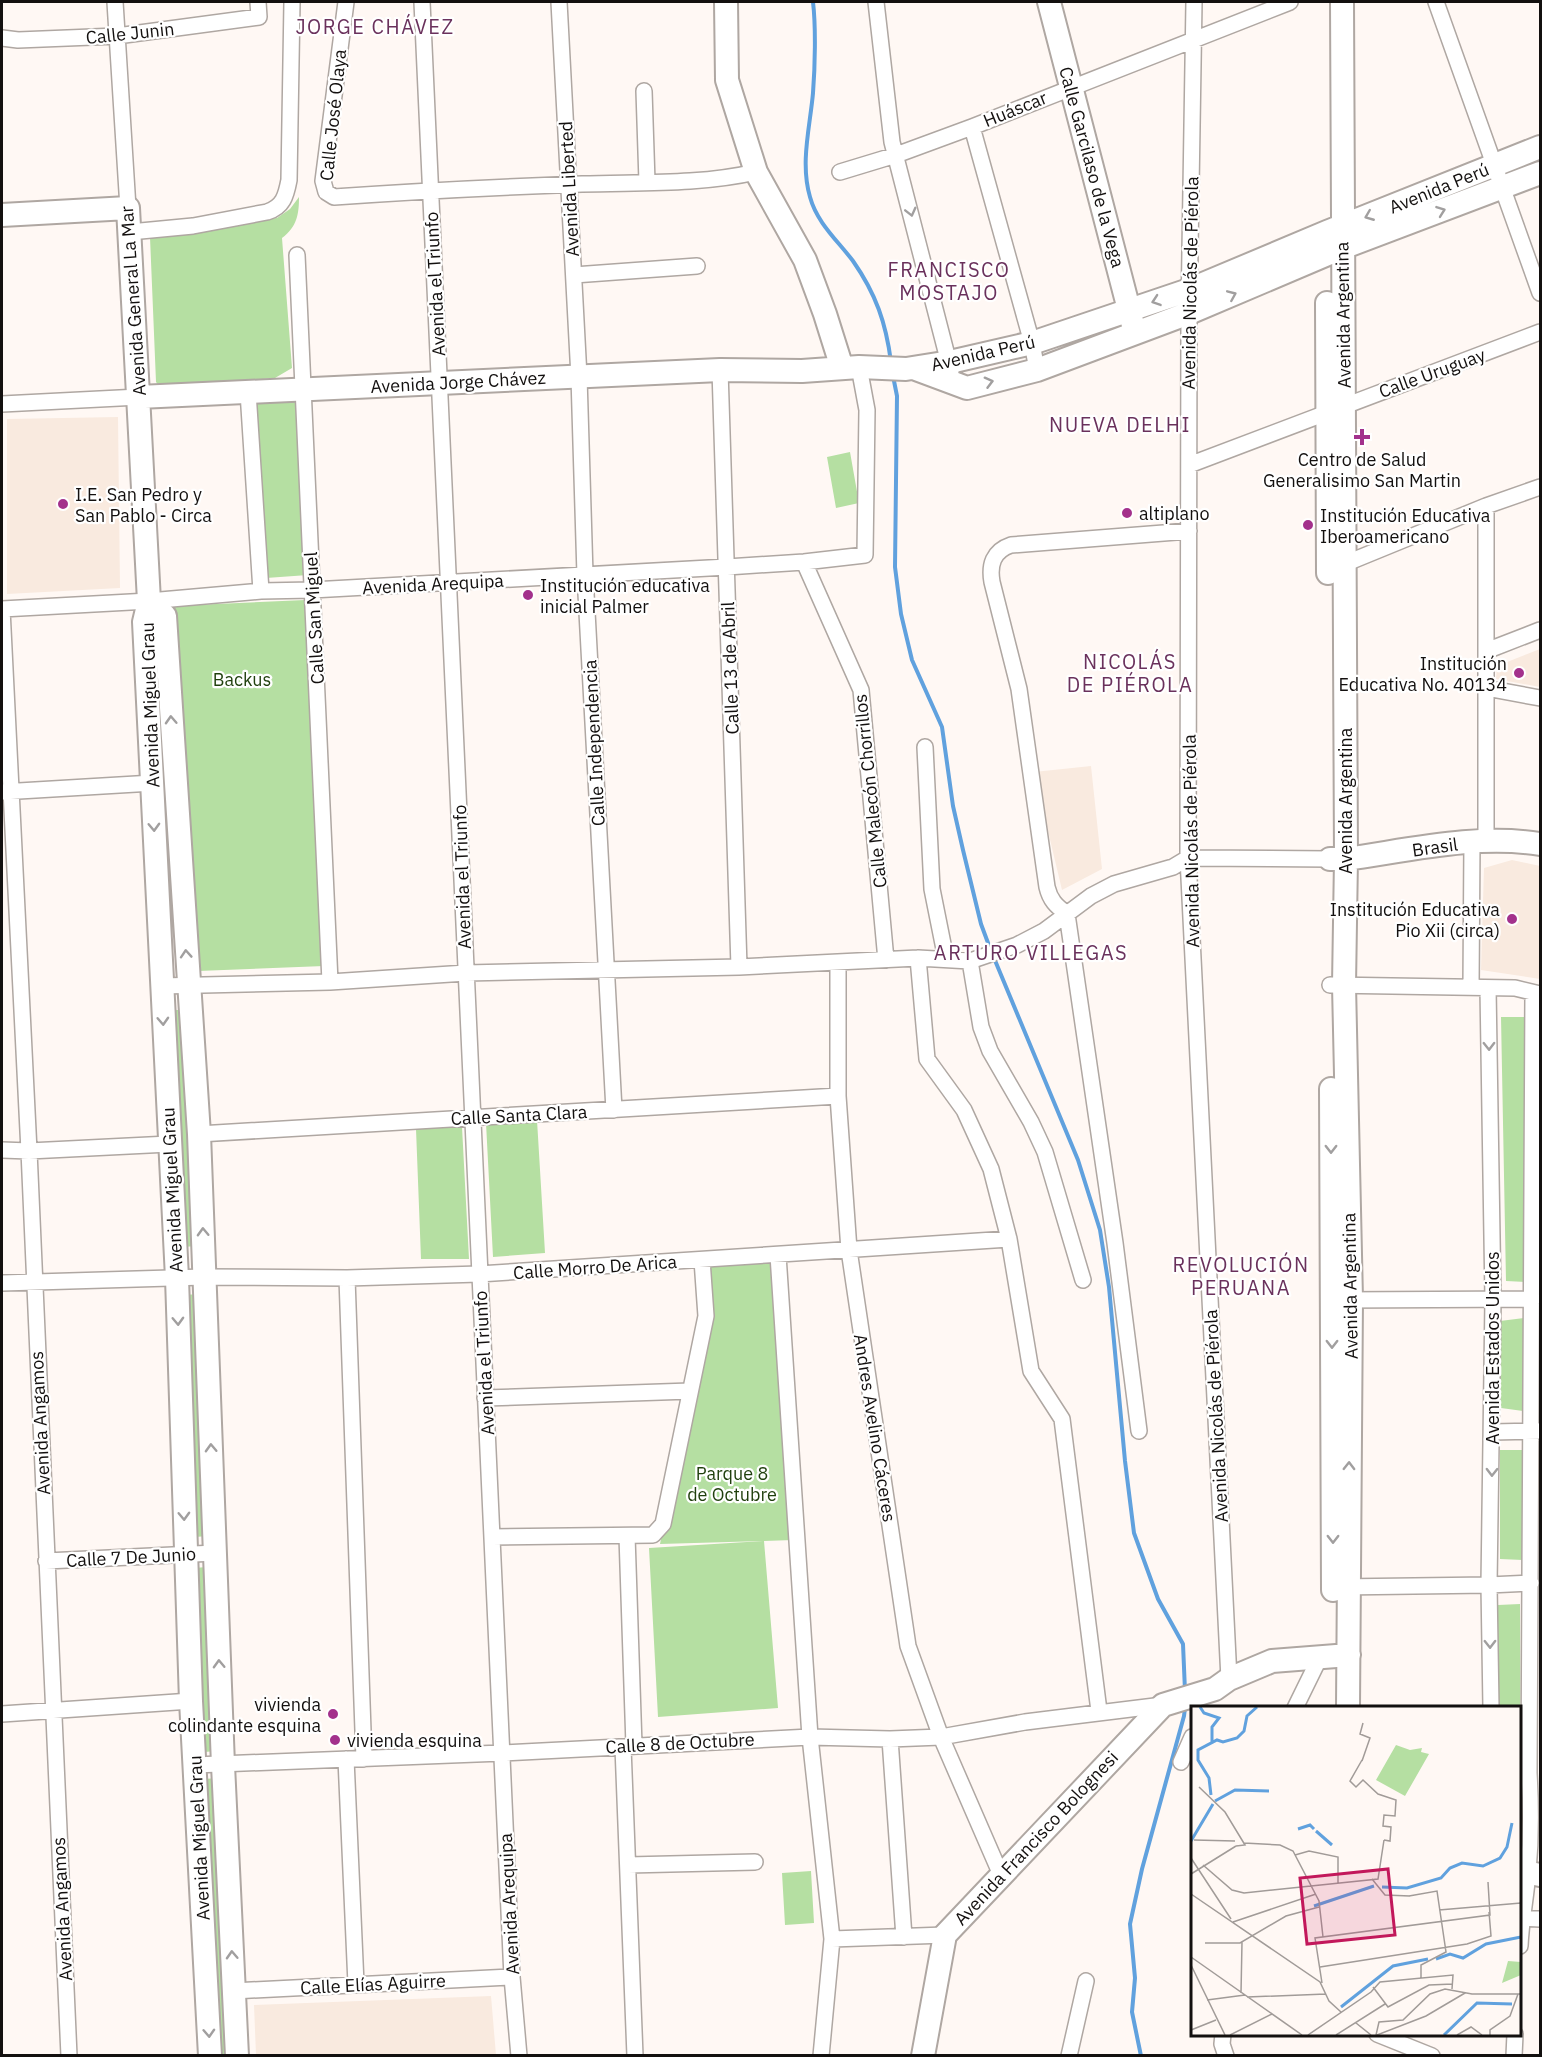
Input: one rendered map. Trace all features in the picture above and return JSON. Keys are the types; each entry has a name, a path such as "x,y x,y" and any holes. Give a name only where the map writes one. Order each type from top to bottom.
{"street":[{"name":"Avenida General La Mar","path":"114,2 130,232 150,601"},
{"name":"Calle Junin","path":"2,38 18,40 117,36 259,17 258,2"},
{"path":"130,232 193,226 277,209 287,194 289,180 292,2"},
{"name":"Calle José Olaya","path":"346,2 323,181 326,192 334,197 431,190"},
{"name":"Avenida el Triunfo","path":"422,2 502,1753"},
{"name":"Avenida Liberted","path":"559,2 579,377"},
{"path":"726,2 727,80 756,172 805,260 825,314 857,368"},
{"path":"876,2 892,141 951,373"},
{"name":"Calle Garcilaso de la Vega","path":"1049,2 1134,333"},
{"name":"Avenida Nicolás de Piérola","path":"1194,2 1189,290 1188,858 1212,1692"},
{"name":"Huáscar","path":"840,172 896,155 972,127 1290,2"},
{"name":"Avenida Argentina","path":"1328,2 1335,240 1337,985 1341,1300 1341,1587 1334,1656 1334,1706"},
{"name":"Avenida Argentina","path":"1335,240 1342,2"},
{"path":"1436,2 1540,293"},
{"path":"644,91 647,182"},
{"path":"972,127 1032,343 1037,370"},
{"name":"Avenida Perú","path":"951,373 967,388 1037,370 1189,313 1335,240 1495,165 1540,147"},
{"path":"431,190 727,178 756,172"},
{"name":"Avenida Perú","path":"910,369 951,373 1032,343 1335,240 1503,188 1540,173"},
{"path":"2,215 128,208"},
{"name":"Calle San Miguel","path":"297,255 330,982"},
{"path":"574,275 697,266"},
{"name":"Calle Uruguay","path":"1189,465 1540,332"},
{"name":"Avenida Arequipa","path":"2,609 150,601 261,591 727,567 865,555 867,410 857,368"},
{"name":"Avenida Jorge Chávez","path":"2,404 720,370 910,369"},
{"name":"Calle 13 de Abril","path":"720,370 739,967"},
{"name":"Calle Independencia","path":"579,377 585,575 614,1110"},
{"path":"248,392 261,591"},
{"path":"1336,567 1486,506 1540,487"},
{"path":"1471,987 1486,688 1486,506"},
{"path":"1138,1431 1114,1243 1067,914 1050,898 1047,887 1019,689 991,574 993,558 1011,545 1189,531"},
{"name":"Calle Malecón Chorrillos","path":"804,562 861,690 886,960"},
{"name":"Avenida Miguel Grau","path":"210,2055 191,1701 177,1278 144,622 150,601 165,616 199,1134 223,1765 237,2055"},
{"name":"Avenida Angamos","path":"2,609 6,791 29,1151 69,2055"},
{"path":"1486,651 1540,630"},
{"path":"1486,688 1540,698"},
{"path":"925,747 932,889 946,959"},
{"path":"6,791 153,783"},
{"name":"Brasil","path":"1338,859 1479,841 1509,840 1540,844"},
{"path":"161,986 330,982 466,973 739,967 918,958 974,959 1003,950 1044,931 1091,896 1114,884 1173,867 1188,858 1338,859"},
{"path":"918,958 927,1059 964,1110 991,1169 1009,1239 1031,1371 1062,1419 1099,1711"},
{"path":"974,959 981,1027 990,1051 1031,1122 1045,1152 1083,1280"},
{"name":"Andres Avelino Cáceres","path":"838,962 838,1096 849,1250 908,1646 941,1737 1001,1875"},
{"path":"1337,985 1515,988 1537,994 1533,1299 1536,1431 1531,1583 1536,1799 1529,1873 1521,1913"},
{"name":"Avenida Estados Unidos","path":"1488,988 1493,1299 1491,1706"},
{"name":"Calle Santa Clara","path":"199,1134 838,1096"},
{"path":"2,1150 29,1151 169,1144"},
{"name":"Calle Morro De Arica","path":"2,1283 204,1276 347,1278 479,1274 1009,1239"},
{"path":"778,1255 810,1737 832,1939 821,2055"},
{"path":"492,1537 653,1535 663,1524 706,1316 702,1260"},
{"path":"347,1278 364,1759"},
{"path":"1341,1300 1533,1299"},
{"path":"485,1398 690,1391"},
{"path":"1493,1432 1536,1431"},
{"path":"627,1536 628,1865 636,2055"},
{"name":"Calle 7 De Junio","path":"46,1561 215,1553"},
{"path":"1341,1587 1531,1583"},
{"path":"1164,1705 1212,1692 1272,1661 1334,1656"},
{"path":"1296,1706 1334,1656"},
{"name":"Avenida Argentina","path":"1334,1656 1348,1706"},
{"path":"2,1714 191,1701"},
{"name":"Calle 8 de Octubre","path":"195,1765 502,1753 810,1737 890,1739 941,1737 1099,1711 1164,1705"},
{"name":"Avenida Francisco Bolognesi","path":"922,2055 945,1935 1164,1705"},
{"path":"890,1739 904,1936"},
{"path":"1181,1762 1191,1739"},
{"name":"Avenida Arequipa","path":"502,1753 512,1977 519,2055"},
{"path":"346,1760 356,1984"},
{"path":"628,1865 755,1862"},
{"path":"1521,1918 1540,1919"},
{"path":"832,1939 945,1935"},
{"name":"Calle Elías Aguirre","path":"233,1991 512,1977"},
{"path":"1069,2055 1086,1981"},
{"path":"1223,2036 1222,2044 1226,2055"},
{"path":"1382,2036 1432,2055"},
{"path":"1514,2055 1515,2036"}],"shaded area":[{"name":"I.E. San Pedro y San Pablo - Circa","path":"118,417 120,588 7,594 7,419"},
{"name":"Institución Educativa No. 40134","path":"1540,649 1540,687 1496,679 1497,666"},
{"path":"1091,766 1102,869 1062,890 1034,772"},
{"name":"Institución Educativa Pio Xii (circa)","path":"1512,860 1540,866 1540,979 1481,970 1484,868"},
{"path":"491,1996 496,2055 256,2055 254,2005"}],"green space":[{"path":"299,197 296,220 282,238 292,368 275,378 160,387 156,382 150,237 155,230 277,218 290,209"},
{"path":"300,399 308,575 266,578 253,401"},
{"path":"850,452 859,503 836,508 827,457"},
{"name":"Backus","path":"305,600 324,966 198,971 171,606"},
{"path":"169,1010 183,1010 197,1246 182,1247"},
{"path":"1501,1017 1524,1017 1526,1282 1506,1281"},
{"path":"537,1120 545,1253 493,1257 486,1123"},
{"path":"462,1127 469,1259 421,1259 416,1129"},
{"name":"Parque 8 de Octubre","path":"771,1260 793,1540 764,1541 778,1708 658,1717 649,1548 763,1541 660,1544 707,1318 711,1263"},
{"path":"201,1294 209,1536 194,1537 183,1295"},
{"path":"1524,1318 1523,1411 1501,1408 1500,1321"},
{"path":"1500,1450 1524,1450 1523,1560 1500,1559"},
{"path":"207,1567 217,1751 204,1752 194,1568"},
{"path":"1520,1604 1520,1706 1498,1706 1498,1605"},
{"path":"218,1778 232,2055 218,2055 204,1779"},
{"path":"811,1871 814,1923 785,1925 782,1873"}],"waterway":[{"path":"813,2 815,59 806,158 807,184 818,215 853,261 874,297 883,322 891,362"},
{"path":"893,376 897,396 895,567 901,614 912,660 942,727 953,806 981,924 991,951"},
{"path":"994,958 1078,1160 1100,1230 1109,1287 1134,1533 1158,1599 1183,1644 1185,1691"},
{"path":"1141,2056 1132,2012 1135,1978 1130,1924 1142,1869 1185,1708"}],"place":[{"name":"Centro de Salud Generalisimo San Martin","path":"1362,437"},
{"name":"I.E. San Pedro y San Pablo - Circa","path":"63,504"},
{"name":"altiplano","path":"1127,513"},
{"name":"Institución Educativa Iberoamericano","path":"1308,525"},
{"name":"Institución educativa inicial Palmer","path":"528,595"},
{"name":"Institución Educativa No. 40134","path":"1519,673"},
{"name":"Institución Educativa Pio Xii (circa)","path":"1512,919"},
{"name":"vivienda colindante esquina","path":"333,1714"},
{"name":"vivienda esquina","path":"335,1740"}],"district":[{"name":"JORGE CHÁVEZ","path":"375,26"},
{"name":"FRANCISCO MOSTAJO","path":"949,280"},
{"name":"NUEVA DELHI","path":"1120,424"},
{"name":"NICOLÁS DE PIÉROLA","path":"1130,672"},
{"name":"ARTURO VILLEGAS","path":"1031,952"},
{"name":"REVOLUCIÓN PERUANA","path":"1241,1276"}]}
